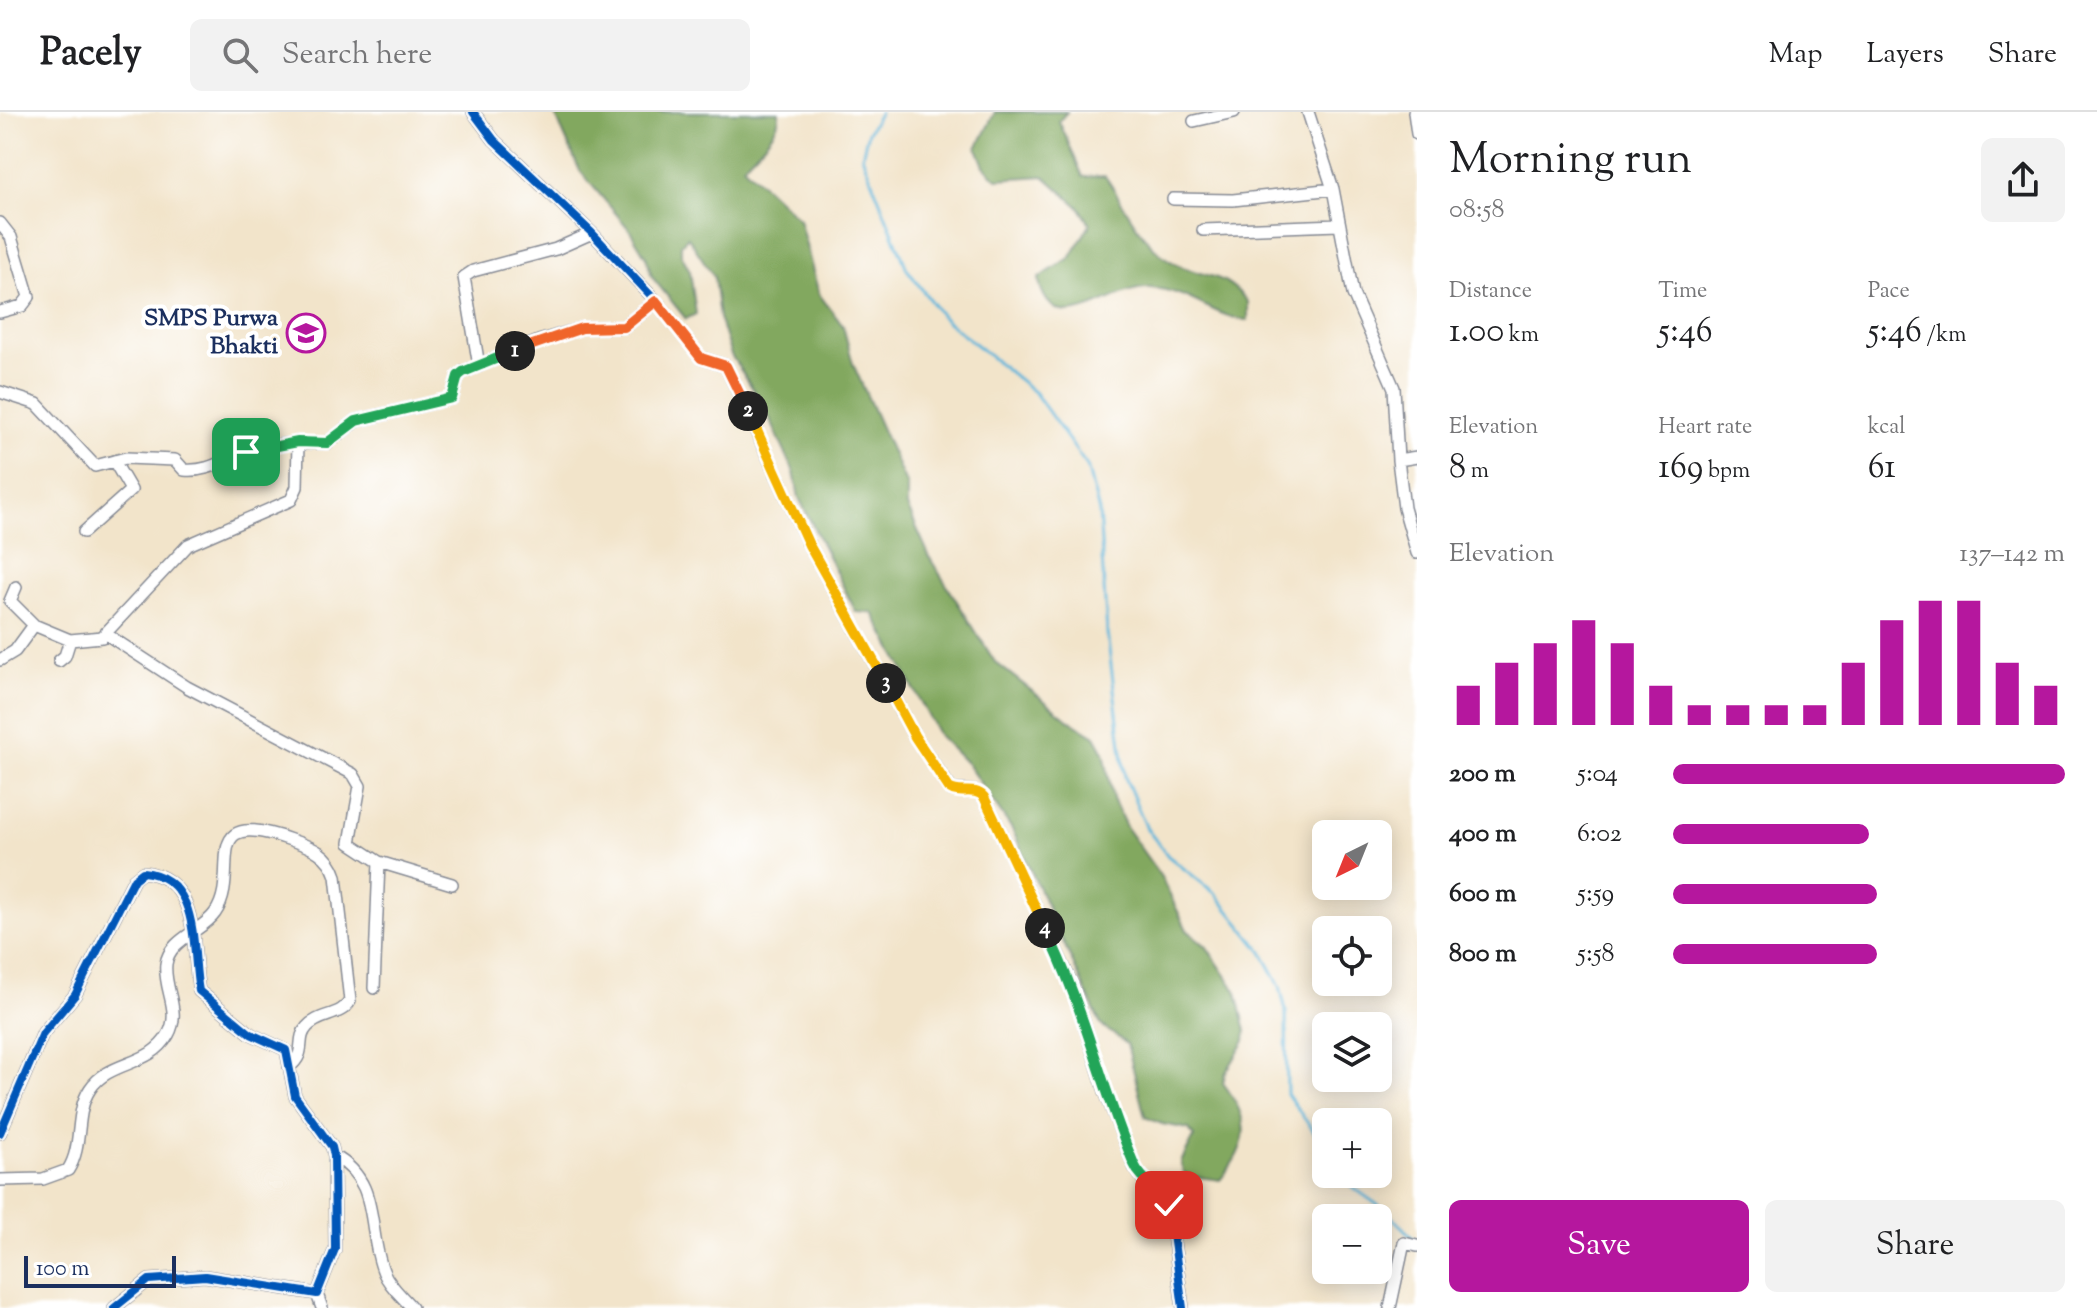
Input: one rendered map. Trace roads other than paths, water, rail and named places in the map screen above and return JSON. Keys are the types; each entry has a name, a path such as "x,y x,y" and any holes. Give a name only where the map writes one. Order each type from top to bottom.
{"street":[{"path":"473,112 504,151 592,233 656,301 701,358 728,368 809,545 925,753 952,790 978,792 987,801 1072,984 1105,1091 1135,1168 1144,1181 1166,1197 1183,1308"},
{"path":"1194,121 1234,112"},
{"path":"1308,112 1333,189 1353,294 1394,388 1404,508 1417,553"},
{"path":"1414,112 1417,134"},
{"path":"1173,199 1233,200 1333,189"},
{"path":"0,223 11,237 29,297 22,306 0,312"},
{"path":"1203,230 1339,225"},
{"path":"479,366 464,277 473,271 556,249 592,233"},
{"path":"0,392 37,404 90,463 99,466 114,461 175,460 184,470 206,470 246,452 298,442 327,443 356,421 452,398 458,376 479,366 539,341 582,328 624,327 656,301"},
{"path":"16,587 10,601 34,625 70,640 96,640 106,634 188,545 291,500 297,487 298,442"},
{"path":"1398,460 1417,457"},
{"path":"84,532 131,490 114,461"},
{"path":"0,660 15,651 34,625"},
{"path":"106,634 187,687 353,774 360,786 350,843 379,862 452,884"},
{"path":"59,661 65,656 70,640"},
{"path":"0,1180 43,1179 68,1170 77,1152 81,1116 90,1088 113,1070 143,1060 169,1035 175,1015 166,976 167,959 216,912 228,848 242,832 260,829 313,848 332,865 350,1001 343,1010 308,1025 304,1031 301,1056 289,1067"},
{"path":"374,988 379,862"},
{"path":"0,1133 43,1033 75,995 137,875 153,873 173,885 185,903 194,930 199,991 251,1034 286,1050 295,1096 332,1147 335,1249 317,1294 322,1308"},
{"path":"334,1156 352,1165 362,1181 384,1273 412,1308"},
{"path":"1390,1308 1404,1243 1417,1246"},
{"path":"114,1308 149,1280 205,1276 317,1294"}],"waterway":[{"path":"880,112 868,132 862,156 907,269 943,318 1035,393 1087,466 1099,512 1107,633 1125,777 1147,829 1168,856 1216,894 1262,952 1280,986 1286,1011 1287,1094 1312,1129"},
{"path":"1354,1188 1385,1210 1416,1241"}],"place":[{"name":"SMPS Purwa Bhakti","path":"306,333"}]}
